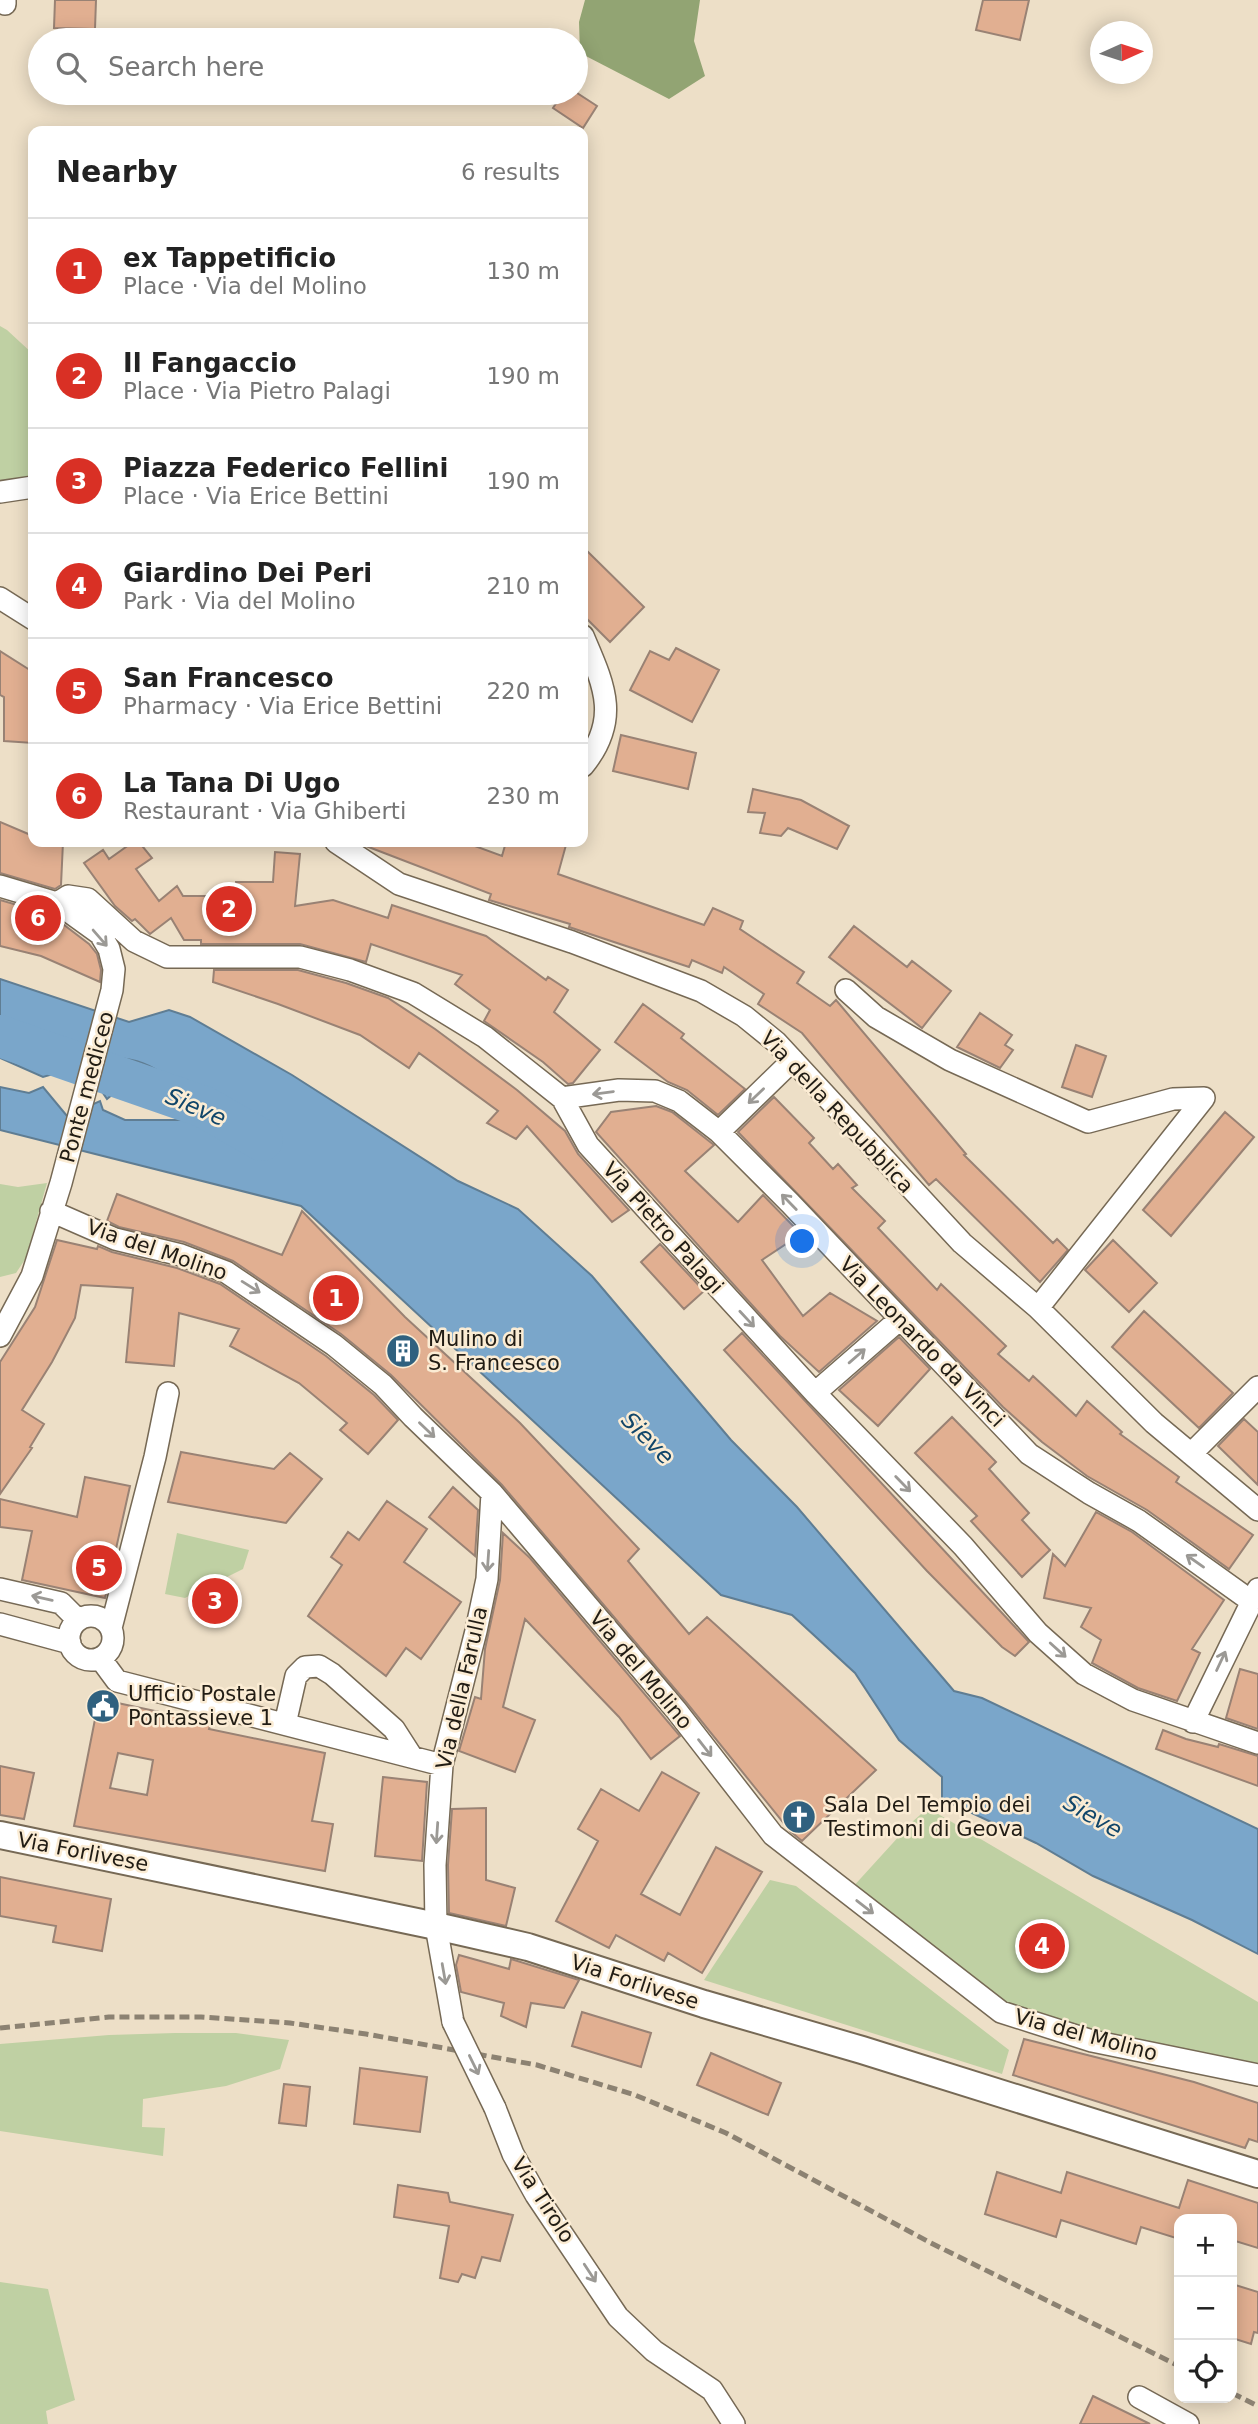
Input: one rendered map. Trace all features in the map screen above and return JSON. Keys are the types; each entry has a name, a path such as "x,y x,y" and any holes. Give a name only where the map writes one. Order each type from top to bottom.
{"street":[{"path":"0,492 28,488"},
{"path":"0,598 28,617"},
{"path":"588,648 604,685 605,725 594,752 588,759"},
{"name":"Via della Repubblica","path":"343,847 399,884 572,942 701,991 744,1016 776,1042 962,1243 1038,1308 1154,1423 1258,1510"},
{"path":"0,886 57,903"},
{"name":"Via Pietro Palagi","path":"57,903 68,896 89,900 134,941 167,957 300,957 350,970 413,993 485,1037 562,1098 588,1145 815,1393 963,1546 1038,1633 1084,1674 1133,1700 1258,1743"},
{"name":"Ponte mediceo","path":"0,1336 7,1310 32,1276 61,1183 112,990 114,969 109,949 100,934 57,903"},
{"path":"846,990 876,1017 950,1060 1088,1122 1173,1099 1204,1098 1038,1308"},
{"path":"719,1132 793,1060"},
{"name":"Via Leonardo da Vinci","path":"562,1098 619,1090 655,1091 679,1101 719,1132 790,1203 1029,1454 1254,1594"},
{"name":"Via del Molino","path":"51,1211 115,1239 181,1255 226,1272 334,1345 383,1385 492,1493 676,1710 773,1835 1001,2012 1092,2041 1258,2075"},
{"path":"815,1393 900,1319"},
{"path":"1191,1454 1258,1387"},
{"path":"111,1628 101,1618 84,1616 77,1619 72,1626 70,1643 73,1651 89,1660 108,1653 111,1646 111,1628 147,1493 168,1393"},
{"name":"Via della Farulla","path":"436,1926 435,1865 442,1765 450,1726 477,1631 487,1579 492,1493"},
{"path":"0,1589 61,1603 77,1619"},
{"path":"1193,1722 1254,1594"},
{"path":"0,1624 70,1643"},
{"path":"100,1658 117,1681 442,1765"},
{"path":"285,1724 296,1676 305,1667 319,1666 332,1674 394,1729 412,1757"},
{"name":"Via Forlivese","path":"0,1835 528,1947 1258,2174"},
{"name":"Via Tirolo","path":"436,1926 453,2022 495,2108 513,2154 536,2195 618,2317 654,2351 712,2390 734,2424"},
{"path":"1139,2397 1188,2424"}],"green space":[{"path":"585,0 700,0 694,41 705,76 669,99 588,57 588,28 579,28"},
{"path":"0,326 28,349 28,481 0,485"},
{"path":"47,1183 26,1258 16,1273 0,1277 0,1184 18,1187"},
{"path":"177,1533 249,1550 243,1569 185,1598 165,1594"},
{"path":"928,1808 1258,2002 1258,2071 1003,2010 851,1889"},
{"path":"770,1880 796,1886 1009,2050 1002,2074 704,1980"},
{"path":"236,2033 289,2040 280,2069 226,2086 143,2099 142,2127 165,2128 163,2156 0,2131 0,2044 109,2035"},
{"path":"0,2282 48,2289 75,2400 46,2411 48,2424 0,2424"}],"water":[{"name":"Sieve","path":"0,979 129,1022 169,1010 190,1017 292,1075 458,1181 518,1209 592,1276 731,1440 797,1507 954,1691 982,1698 1258,1829 1258,1954 1192,1920 1093,1876 1036,1843 942,1799 942,1777 899,1740 855,1673 792,1615 721,1595 301,1206 0,1130 0,1087 29,1093 43,1087 67,1116 100,1101 103,1110 125,1120 186,1120 216,1124 211,1102 198,1088 179,1079 167,1077 137,1061 116,1058 111,1068 119,1089 107,1099 84,1065 43,1077 0,1058"}],"building":[{"path":"55,0 96,0 95,28 54,28"},
{"path":"983,0 1029,0 1020,40 976,30"},
{"path":"588,100 597,106 584,126 580,126 553,108 555,105 588,105"},
{"path":"588,552 644,607 610,642 588,620"},
{"path":"676,648 719,670 692,722 630,690 650,651 669,660"},
{"path":"0,651 28,669 28,743 4,741 4,697 0,695"},
{"path":"621,735 696,753 688,789 613,771"},
{"path":"753,789 801,800 849,826 837,849 788,828 781,836 760,833 765,813 748,812"},
{"path":"0,822 28,834 28,847 63,847 61,885 55,889 0,873"},
{"path":"126,847 143,847 152,858 136,869 159,901 177,886 183,896 236,896 236,882 273,882 275,852 300,854 295,906 333,900 388,918 392,905 486,936 546,980 548,977 568,990 554,1012 600,1050 573,1083 568,1084 543,1062 484,1021 490,1010 455,984 462,975 371,944 366,962 300,944 201,944 201,940 184,940 171,918 150,934 135,919 132,921 115,906 84,863 103,850 109,859"},
{"path":"369,847 478,847 502,856 505,847 565,847 558,874 704,925 713,908 743,921 740,929 804,972 797,983 830,1006 836,1000 966,1154 964,1155 1053,1243 1057,1239 1068,1250 1040,1282 936,1179 929,1185 802,1033 758,1004 764,994 724,967 722,973 692,960 689,967 569,927 570,924 489,900 491,894"},
{"path":"0,900 51,915 89,944 97,954 101,970 100,982 41,956 0,946"},
{"path":"854,926 907,967 912,961 951,991 922,1028 829,957"},
{"path":"214,970 298,970 388,998 517,1090 565,1131 578,1154 629,1210 612,1222 527,1126 516,1139 487,1123 498,1111 419,1053 409,1068 360,1035 213,982"},
{"path":"643,1004 684,1034 681,1038 745,1089 718,1115 687,1090 668,1082 615,1042"},
{"path":"980,1013 1012,1035 1005,1045 1013,1050 1000,1068 957,1047"},
{"path":"1076,1045 1106,1056 1092,1097 1062,1087"},
{"path":"774,1097 814,1138 809,1143 833,1169 838,1164 857,1185 852,1188 885,1221 878,1228 937,1290 941,1284 1006,1346 998,1354 1029,1381 1033,1376 1076,1416 1087,1401 1122,1432 1120,1434 1179,1477 1176,1482 1253,1535 1229,1569 1147,1510 1087,1476 1042,1442 1003,1407 738,1132"},
{"path":"656,1106 672,1112 714,1145 685,1171 738,1222 763,1195 801,1234 762,1260 803,1316 830,1293 877,1321 819,1372 780,1336 596,1132 611,1112"},
{"path":"1225,1112 1254,1137 1171,1236 1143,1210"},
{"path":"117,1194 282,1255 302,1211 405,1317 520,1423 639,1549 628,1561 689,1634 707,1617 876,1770 802,1841 790,1831 686,1702 502,1485 391,1375 341,1334 233,1261 184,1242 119,1227 107,1221"},
{"path":"57,1240 97,1249 98,1246 177,1268 220,1284 326,1356 374,1395 398,1420 368,1454 340,1430 347,1423 299,1383 230,1346 239,1329 179,1313 174,1366 126,1362 133,1288 81,1285 75,1318 22,1410 44,1424 30,1447 32,1448 0,1494 0,1362 35,1307"},
{"path":"1113,1240 1157,1283 1129,1312 1085,1270"},
{"path":"660,1244 704,1291 684,1309 641,1262"},
{"path":"1144,1311 1233,1393 1199,1428 1112,1347"},
{"path":"742,1333 1029,1642 1015,1656 1002,1647 927,1571 724,1350"},
{"path":"899,1337 930,1369 878,1426 839,1390"},
{"path":"952,1417 996,1462 989,1469 1029,1513 1022,1520 1050,1550 1022,1577 971,1521 977,1516 915,1453"},
{"path":"1244,1419 1258,1432 1258,1485 1218,1446"},
{"path":"181,1452 274,1469 290,1453 322,1479 286,1523 168,1502"},
{"path":"85,1477 130,1486 105,1598 22,1580 32,1531 0,1527 0,1499 77,1517"},
{"path":"453,1487 478,1510 475,1556 429,1517"},
{"path":"387,1501 427,1529 404,1562 461,1602 421,1659 406,1648 386,1676 308,1616 342,1565 331,1557 348,1532 359,1540"},
{"path":"1096,1512 1132,1532 1224,1600 1192,1649 1200,1653 1177,1701 1138,1688 1092,1663 1101,1640 1081,1627 1091,1608 1044,1598 1053,1554 1065,1566"},
{"path":"503,1533 530,1558 680,1736 651,1759 619,1717 525,1619 503,1707 535,1720 515,1772 459,1751 475,1697 481,1699 485,1649 500,1580"},
{"path":"1240,1669 1258,1674 1258,1729 1226,1718"},
{"path":"99,1699 211,1723 209,1729 325,1753 312,1821 333,1824 325,1871 74,1826","holes":["118,1753 153,1760 147,1795 110,1788"]},
{"path":"1163,1730 1186,1739 1218,1747 1219,1744 1258,1756 1258,1786 1156,1749"},
{"path":"0,1766 34,1773 24,1819 0,1815"},
{"path":"662,1772 699,1793 641,1894 680,1915 716,1847 762,1872 702,1973 668,1953 664,1961 616,1935 609,1948 556,1921 598,1841 578,1829 601,1789 639,1811"},
{"path":"383,1777 427,1782 422,1861 375,1856"},
{"path":"486,1808 486,1880 515,1888 506,1926 449,1913 448,1865 452,1809"},
{"path":"0,1877 111,1899 102,1951 53,1942 56,1926 0,1916"},
{"path":"459,1955 509,1969 511,1959 579,1980 564,2008 531,2003 526,2027 501,2016 504,2003 461,1992 456,1965"},
{"path":"582,2012 651,2033 641,2067 572,2046"},
{"path":"1024,2039 1194,2082 1258,2103 1258,2142 1249,2139 1245,2148 1013,2075"},
{"path":"711,2053 781,2083 768,2115 697,2085"},
{"path":"360,2068 427,2077 420,2132 354,2124"},
{"path":"284,2084 310,2087 306,2126 279,2123"},
{"path":"997,2172 1061,2193 1067,2172 1179,2208 1188,2180 1258,2203 1258,2248 1237,2242 1237,2214 1174,2214 1174,2237 1141,2227 1136,2244 1061,2220 1056,2237 985,2214"},
{"path":"398,2185 448,2193 450,2202 513,2215 500,2261 482,2257 475,2278 462,2274 458,2282 440,2278 449,2226 394,2217"},
{"path":"1237,2286 1258,2292 1258,2333 1254,2332 1251,2344 1237,2340"},
{"path":"1093,2396 1150,2424 1080,2424"}],"waterway":[{"name":"Sieve","path":"0,1036 204,1107 262,1140"}],"railway":[{"path":"0,2028 109,2017 201,2017 290,2023 537,2065 635,2095 726,2133 929,2242 1174,2364"},
{"path":"1237,2396 1258,2406"}],"place":[{"name":"Il Fangaccio","path":"229,909"},
{"name":"La Tana Di Ugo","path":"38,918"},
{"name":"ex Tappetificio","path":"336,1298"},
{"name":"Mulino di S. Francesco","path":"403,1351"},
{"name":"San Francesco","path":"99,1568"},
{"name":"Piazza Federico Fellini","path":"215,1601"},
{"name":"Ufficio Postale Pontassieve 1","path":"103,1706"},
{"name":"Sala Del Tempio dei Testimoni di Geova","path":"799,1817"},
{"name":"Giardino Dei Peri","path":"1042,1946"}]}
